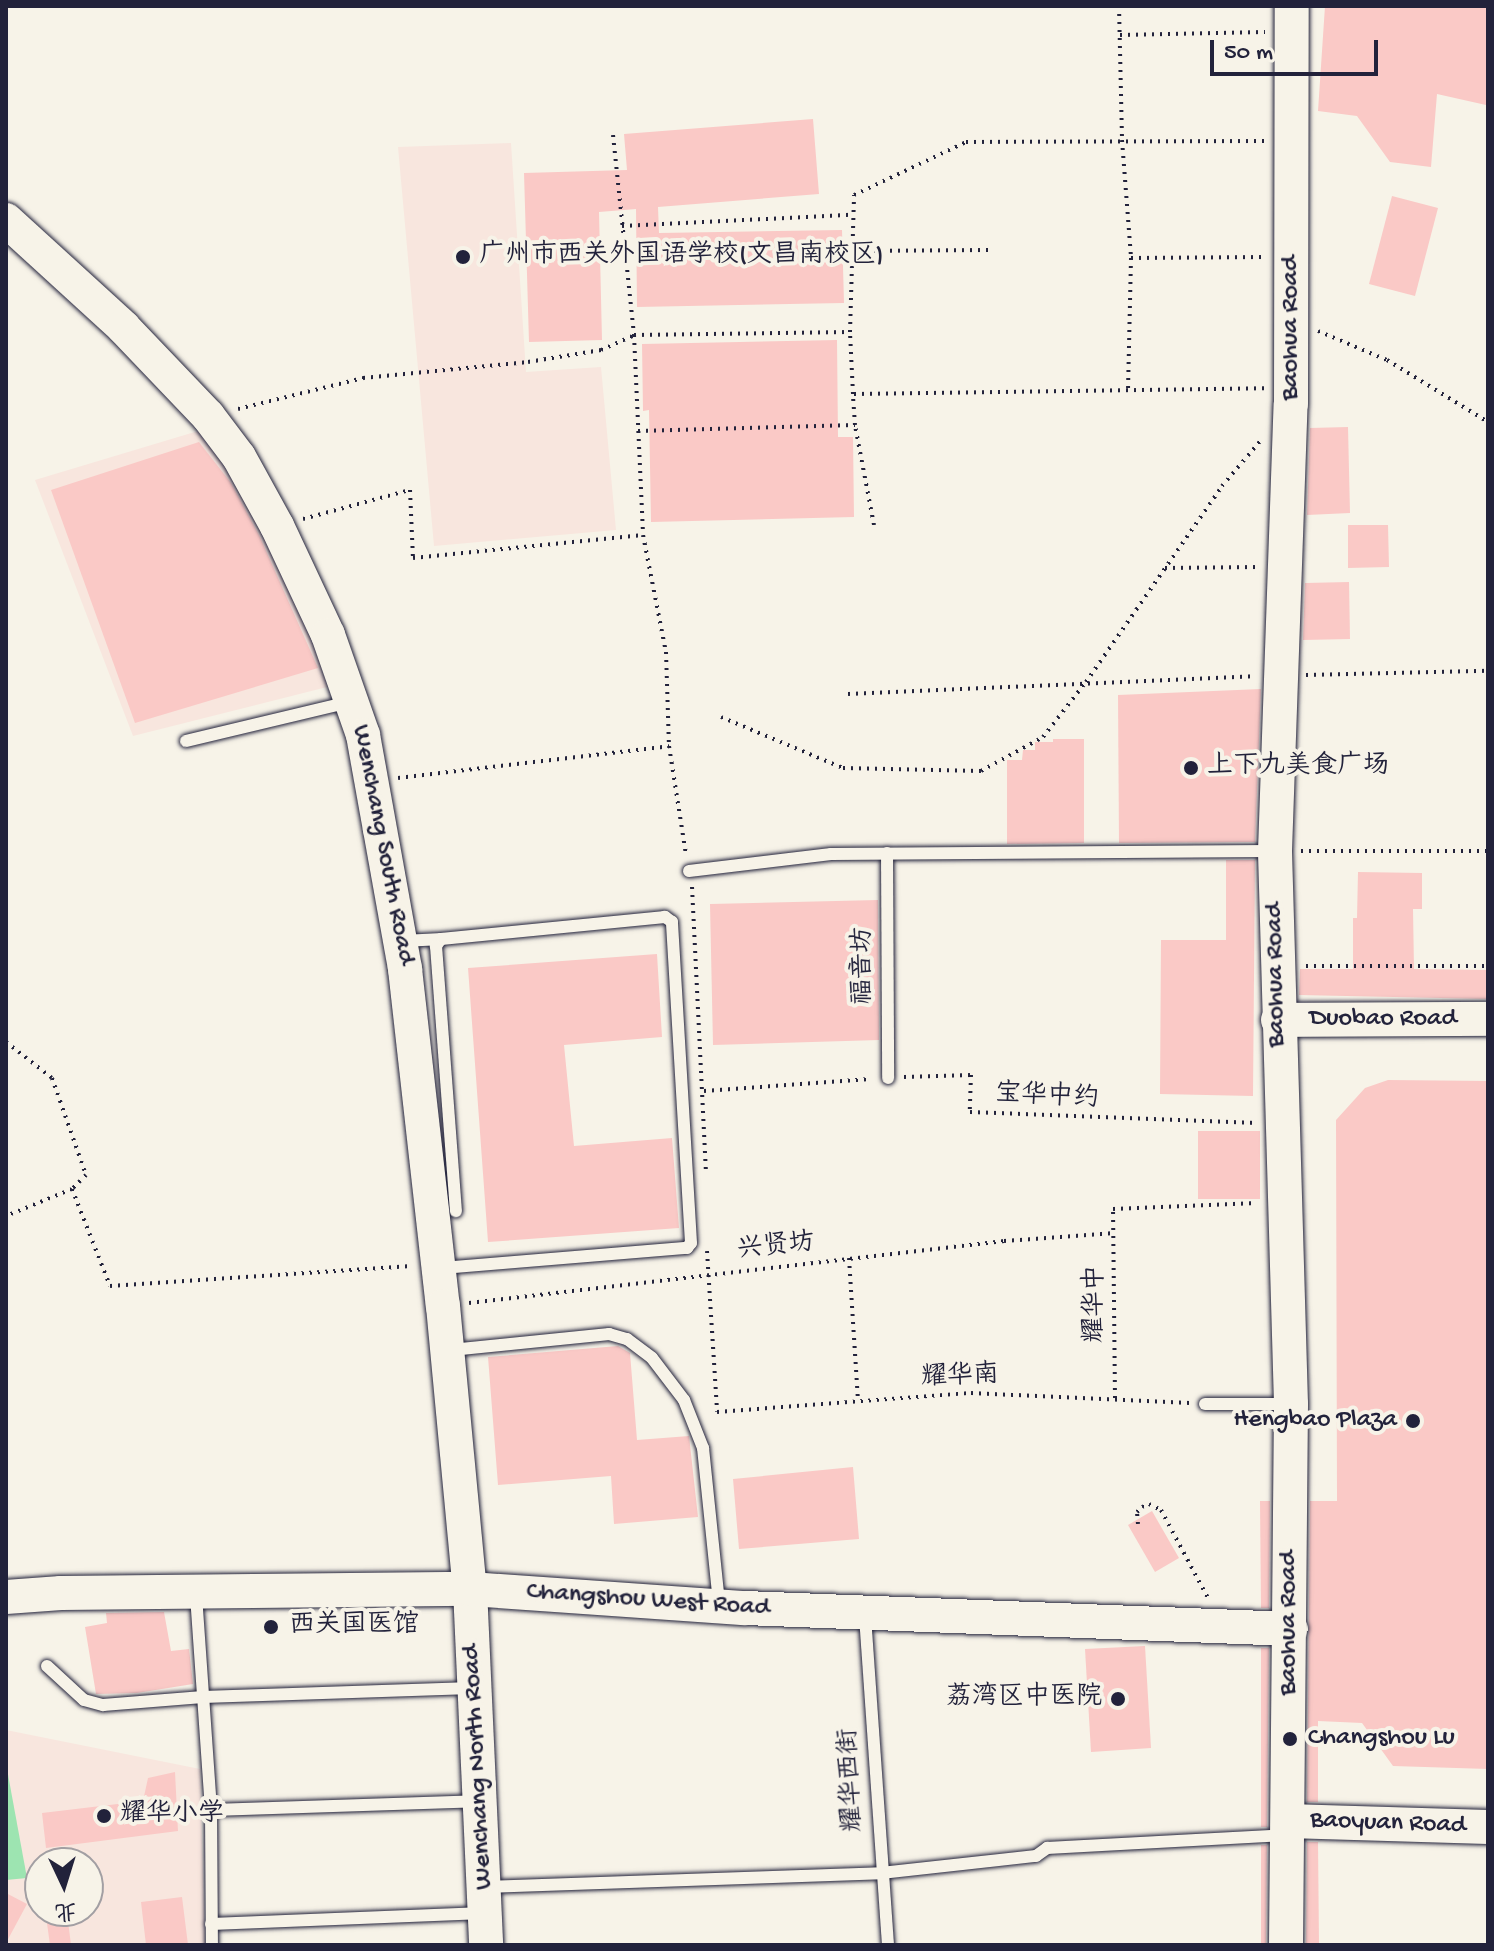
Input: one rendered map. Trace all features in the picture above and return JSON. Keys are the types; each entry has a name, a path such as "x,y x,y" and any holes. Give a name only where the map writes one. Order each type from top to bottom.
{"street":[{"name":"Baohua Road","path":"1286,1945 1291,1404 1275,851 1292,396 1292,19"},
{"name":"Wenchang South Road","path":"6,220 123,327 208,416 239,457 277,526 328,635 353,701 374,781 401,941 443,1306 470,1589"},
{"name":"Duobao Road","path":"1278,1020 1488,1019"},
{"name":"Changshou West Road","path":"6,1597 196,1591 470,1589 720,1606 1291,1629"},
{"name":"Wenchang North Road","path":"470,1589 486,1915"},
{"name":"Baoyuan Road","path":"1288,1828 1488,1827"}],"lane":[{"path":"186,741 353,701"},
{"path":"689,871 831,854 1275,851"},
{"name":"福音坊","path":"887,853 888,1078"},
{"path":"401,941 665,917 672,922 691,1243 687,1248 438,1266"},
{"path":"441,939 436,946 456,1211"},
{"path":"446,1350 609,1334 627,1339 652,1358 684,1400 703,1448 720,1606"},
{"path":"1205,1404 1291,1404"},
{"path":"196,1591 211,1810 212,1945"},
{"name":"耀华西街","path":"865,1612 888,1945"},
{"path":"47,1666 84,1700 103,1705 203,1697 476,1688"},
{"path":"211,1810 482,1801"},
{"path":"211,1924 486,1915 1036,1856 1047,1848 1288,1828"}],"path":[{"path":"1119,6 1122,140 1131,258 1128,388"},
{"path":"1120,35 1292,19"},
{"path":"613,135 634,335 643,535 666,652 669,746 692,886"},
{"path":"874,525 855,425 853,394 850,251 854,195 966,142 1292,141"},
{"path":"621,226 851,215"},
{"path":"850,251 988,250"},
{"path":"1131,258 1292,257"},
{"path":"1292,320 1387,360 1488,422"},
{"path":"208,416 363,378 528,362 601,350 634,335 850,332"},
{"path":"853,394 1128,388 1292,396"},
{"path":"721,717 843,768 981,771 1043,737 1086,682 1222,486 1292,396"},
{"path":"637,431 855,425"},
{"path":"277,526 410,490 413,558 643,535"},
{"path":"1165,568 1285,566"},
{"path":"848,694 1086,682 1488,671"},
{"path":"374,781 669,746"},
{"path":"1275,851 1488,851"},
{"path":"1277,966 1488,966"},
{"path":"6,1042 52,1078 86,1175 72,1189 6,1216"},
{"name":"宝华中约","path":"703,1091 971,1075 970,1112 1283,1124"},
{"path":"72,1189 110,1286 438,1266"},
{"name":"耀华中","path":"1115,1398 1113,1209 1284,1201"},
{"name":"兴贤坊","path":"443,1306 1004,1241 1115,1233"},
{"path":"849,1258 858,1402"},
{"name":"耀华南","path":"717,1412 971,1393 1205,1404"},
{"path":"1138,1524 1137,1512 1142,1507 1155,1505 1161,1510 1212,1606"}],"shaded area":[{"name":"广州市西关外国语学校(文昌南校区)","path":"511,143 526,372 601,367 616,530 434,546 398,147"},
{"path":"208,428 339,684 133,736 35,480"},
{"name":"耀华小学","path":"6,1730 200,1769 205,1945 6,1945"}],"green space":[{"path":"6,1768 24,1862 24,1878 6,1880"}],"building":[{"path":"1325,6 1488,6 1486,105 1437,94 1431,167 1390,162 1357,116 1318,111"},
{"path":"813,119 819,194 658,207 659,233 842,230 844,303 637,307 636,209 599,212 602,340 529,342 524,173 627,170 624,134"},
{"path":"1392,196 1438,208 1415,296 1369,284"},
{"path":"837,340 838,437 853,437 854,517 651,522 649,410 643,411 642,344"},
{"path":"1348,427 1350,513 1307,515 1310,428"},
{"path":"199,442 231,483 259,535 318,668 135,723 51,490"},
{"path":"1348,525 1388,525 1389,567 1348,568"},
{"path":"1349,582 1350,639 1303,640 1305,583"},
{"name":"上下九美食广场","path":"1261,689 1255,842 1119,843 1118,695"},
{"path":"1053,739 1084,739 1084,843 1007,844 1007,760 1022,760 1023,750 1035,750 1035,742 1053,742"},
{"path":"1226,860 1255,860 1253,1096 1160,1094 1161,940 1226,940"},
{"path":"1358,872 1422,873 1422,909 1413,909 1414,969 1488,970 1488,999 1299,995 1300,969 1353,969 1353,918 1357,918"},
{"path":"878,900 879,1040 713,1045 710,904"},
{"path":"657,954 662,1037 564,1045 574,1146 672,1138 679,1228 488,1242 468,968"},
{"name":"Hengbao Plaza","path":"1388,1080 1488,1081 1488,1769 1393,1766 1362,1723 1318,1721 1318,1802 1307,1802 1310,1501 1337,1501 1336,1120 1365,1088"},
{"path":"1198,1131 1260,1131 1260,1199 1198,1199"},
{"path":"618,1346 630,1353 637,1440 689,1436 698,1517 614,1524 611,1476 498,1485 488,1357"},
{"path":"853,1467 859,1539 739,1549 733,1479"},
{"path":"1260,1501 1270,1501 1269,1608 1261,1608"},
{"path":"1152,1511 1179,1558 1155,1572 1128,1525"},
{"path":"164,1612 171,1651 189,1649 193,1684 137,1693 96,1694 85,1627 107,1623 106,1613"},
{"name":"荔湾区中医院","path":"1145,1646 1151,1748 1091,1752 1085,1649"},
{"path":"1261,1648 1269,1648 1267,1827 1261,1827"},
{"path":"175,1772 178,1831 46,1847 42,1813 143,1801 148,1778"},
{"path":"1307,1842 1318,1842 1319,1945 1306,1945"},
{"path":"1261,1845 1267,1845 1266,1945 1261,1945"},
{"path":"6,1893 24,1902 24,1910 6,1943"},
{"path":"182,1897 188,1945 146,1945 141,1902"},
{"path":"48,1927 69,1927 71,1945 50,1945"}],"place":[{"name":"广州市西关外国语学校(文昌南校区)","path":"463,257"},
{"name":"上下九美食广场","path":"1191,768"},
{"name":"Hengbao Plaza","path":"1413,1421"},
{"name":"西关国医馆","path":"271,1627"},
{"name":"荔湾区中医院","path":"1118,1699"},
{"name":"Changshou Lu","path":"1290,1739"},
{"name":"耀华小学","path":"104,1816"}]}
